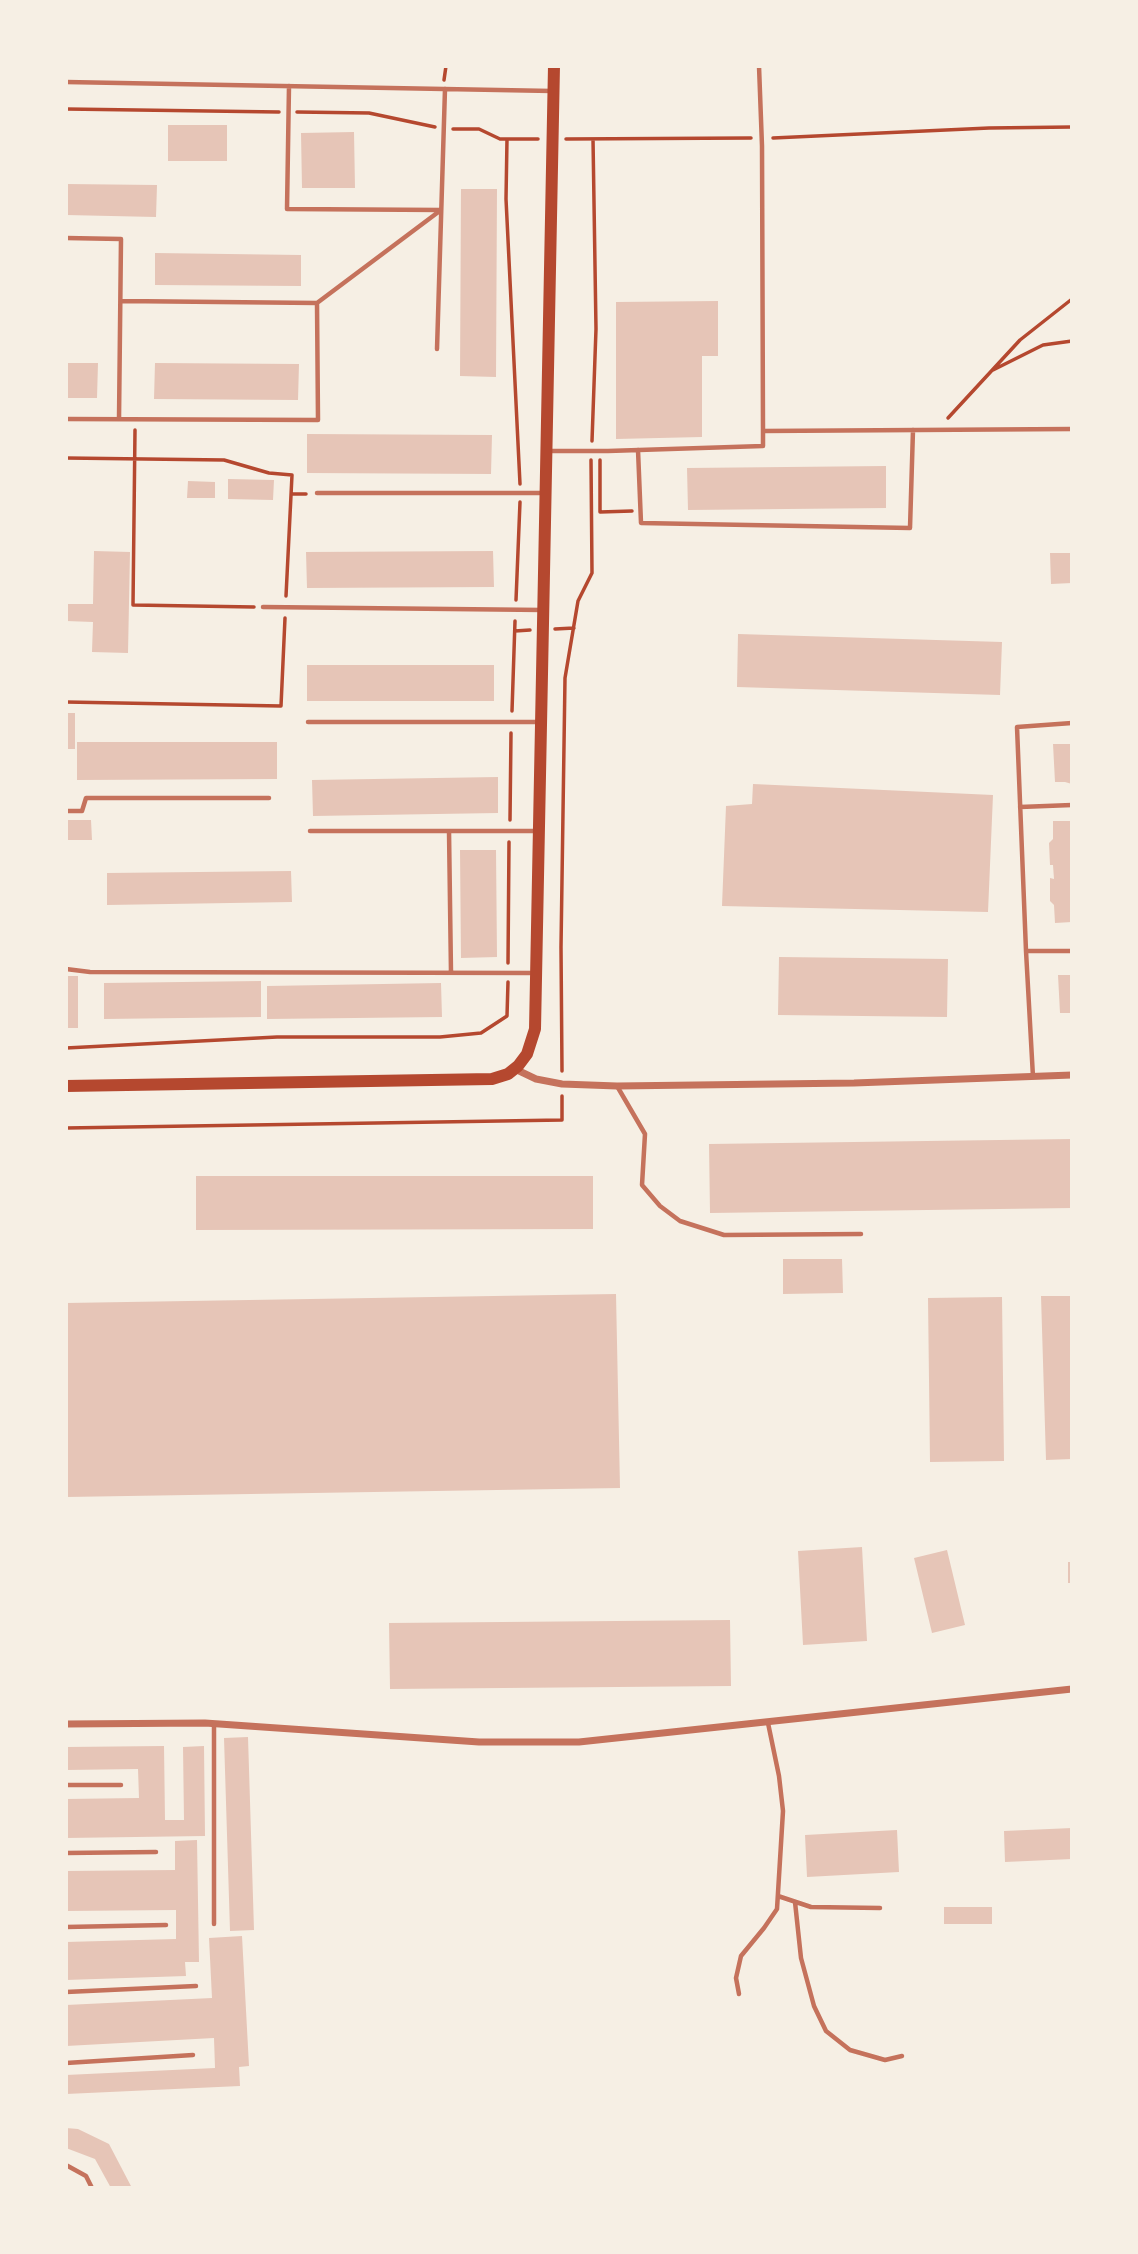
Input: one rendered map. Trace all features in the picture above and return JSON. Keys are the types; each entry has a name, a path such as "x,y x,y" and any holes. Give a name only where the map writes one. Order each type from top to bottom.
{"main road":[{"path":"66,1086 492,1079 508,1074 527,1054 535,1029 554,66"}],"street":[{"path":"514,1069 536,1079 562,1084 617,1086 854,1083 1072,1075"},
{"path":"66,1724 214,1724 479,1742 579,1742 1072,1689"}],"lane":[{"path":"547,451 763,446 762,146 759,66"},
{"path":"66,82 554,90"},
{"path":"289,86 287,209 441,210"},
{"path":"437,349 445,89"},
{"path":"121,301 317,303 441,210"},
{"path":"66,238 121,239 119,419"},
{"path":"66,419 318,420 317,303"},
{"path":"763,431 1072,429"},
{"path":"638,450 641,523 910,528 914,430"},
{"path":"317,493 546,493"},
{"path":"263,607 544,610"},
{"path":"309,722 541,722"},
{"path":"1033,1077 1017,727 1072,723"},
{"path":"66,811 82,811 86,798 269,798"},
{"path":"1020,807 1072,806"},
{"path":"310,831 539,831"},
{"path":"449,831 450,973"},
{"path":"1026,951 1072,951"},
{"path":"66,969 90,972 536,973"},
{"path":"617,1086 645,1134 642,1185 660,1206 680,1220 723,1235 861,1234"},
{"path":"739,1994 736,1978 741,1956 777,1909 783,1811 768,1723"},
{"path":"214,1724 214,1924"},
{"path":"66,1785 121,1785"},
{"path":"66,1853 156,1852"},
{"path":"778,1896 811,1907 880,1908"},
{"path":"795,1902 801,1958 814,2006 826,2031 850,2050 885,2060 902,2056"},
{"path":"66,1927 166,1925"},
{"path":"66,1992 196,1986"},
{"path":"66,2063 193,2055"},
{"path":"66,2165 86,2176 92,2188"}],"path":[{"path":"66,1128 562,1120 561,947 565,678 578,601 592,573 591,451 596,329 593,139"},
{"path":"937,430 1020,340 1072,299"},
{"path":"991,371 1043,345 1072,341"},
{"path":"135,419 133,605 263,607"},
{"path":"599,451 600,512 639,510"},
{"path":"66,458 224,460 269,473 292,475 281,706 66,702"}],"building":[{"path":"168,125 227,125 227,161 168,161"},
{"path":"354,132 355,188 302,188 301,133"},
{"path":"66,184 157,185 156,217 66,215"},
{"path":"461,189 497,189 496,377 460,376"},
{"path":"155,253 301,255 301,286 155,285"},
{"path":"718,301 718,356 702,356 702,437 616,439 616,302"},
{"path":"66,363 98,363 97,398 66,398"},
{"path":"155,363 299,364 298,400 154,399"},
{"path":"307,434 492,435 491,474 307,473"},
{"path":"886,466 886,508 688,510 687,468"},
{"path":"228,479 274,480 273,500 228,499"},
{"path":"188,481 215,482 215,498 187,498"},
{"path":"94,551 130,552 128,653 92,652 93,622 66,621 66,604 93,604"},
{"path":"493,551 494,587 307,588 306,552"},
{"path":"1050,553 1072,553 1072,583 1051,584"},
{"path":"738,634 1002,642 1000,695 737,687"},
{"path":"307,665 494,665 494,701 307,701"},
{"path":"66,713 75,713 75,749 66,749"},
{"path":"77,742 277,742 277,779 77,780"},
{"path":"1053,744 1072,744 1072,784 1055,782"},
{"path":"498,777 498,813 313,816 312,780"},
{"path":"753,784 993,795 988,912 722,906 726,806 752,804"},
{"path":"66,820 91,820 92,840 66,840"},
{"path":"1053,821 1072,821 1072,922 1055,923 1054,905 1050,901 1050,878 1054,879 1049,843 1053,839"},
{"path":"460,850 496,850 497,957 461,958"},
{"path":"291,871 292,902 107,905 107,873"},
{"path":"779,957 948,959 947,1017 778,1015"},
{"path":"1058,975 1072,975 1072,1013 1060,1013"},
{"path":"66,976 78,976 78,1028 66,1028"},
{"path":"261,981 261,1017 104,1019 104,983"},
{"path":"441,983 442,1017 267,1019 267,986"},
{"path":"1072,1139 1072,1208 710,1213 709,1144"},
{"path":"196,1176 593,1176 593,1229 196,1230"},
{"path":"783,1259 842,1259 843,1293 783,1294"},
{"path":"616,1294 620,1488 66,1497 66,1303"},
{"path":"1041,1296 1072,1296 1072,1459 1046,1460"},
{"path":"1002,1297 1004,1461 930,1462 928,1298"},
{"path":"862,1547 867,1641 803,1645 798,1551"},
{"path":"947,1550 965,1625 932,1633 914,1558"},
{"path":"1068,1562 1072,1562 1072,1583 1068,1583"},
{"path":"730,1620 731,1686 390,1689 389,1623"},
{"path":"248,1737 254,1930 230,1931 224,1738"},
{"path":"164,1746 165,1820 184,1820 183,1747 204,1746 205,1836 66,1838 66,1799 139,1798 138,1769 66,1770 66,1747"},
{"path":"1072,1828 1072,1859 1005,1862 1004,1831"},
{"path":"897,1830 899,1872 807,1877 805,1835"},
{"path":"197,1840 199,1962 185,1962 186,1976 66,1980 66,1942 176,1939 176,1910 66,1911 66,1871 175,1870 175,1841"},
{"path":"944,1907 992,1907 992,1924 944,1924"},
{"path":"242,1936 249,2066 239,2067 240,2086 66,2094 66,2075 215,2068 214,2038 66,2046 66,2005 212,1998 209,1938"},
{"path":"66,2128 78,2129 109,2144 132,2188 111,2188 95,2159 66,2148"}]}
